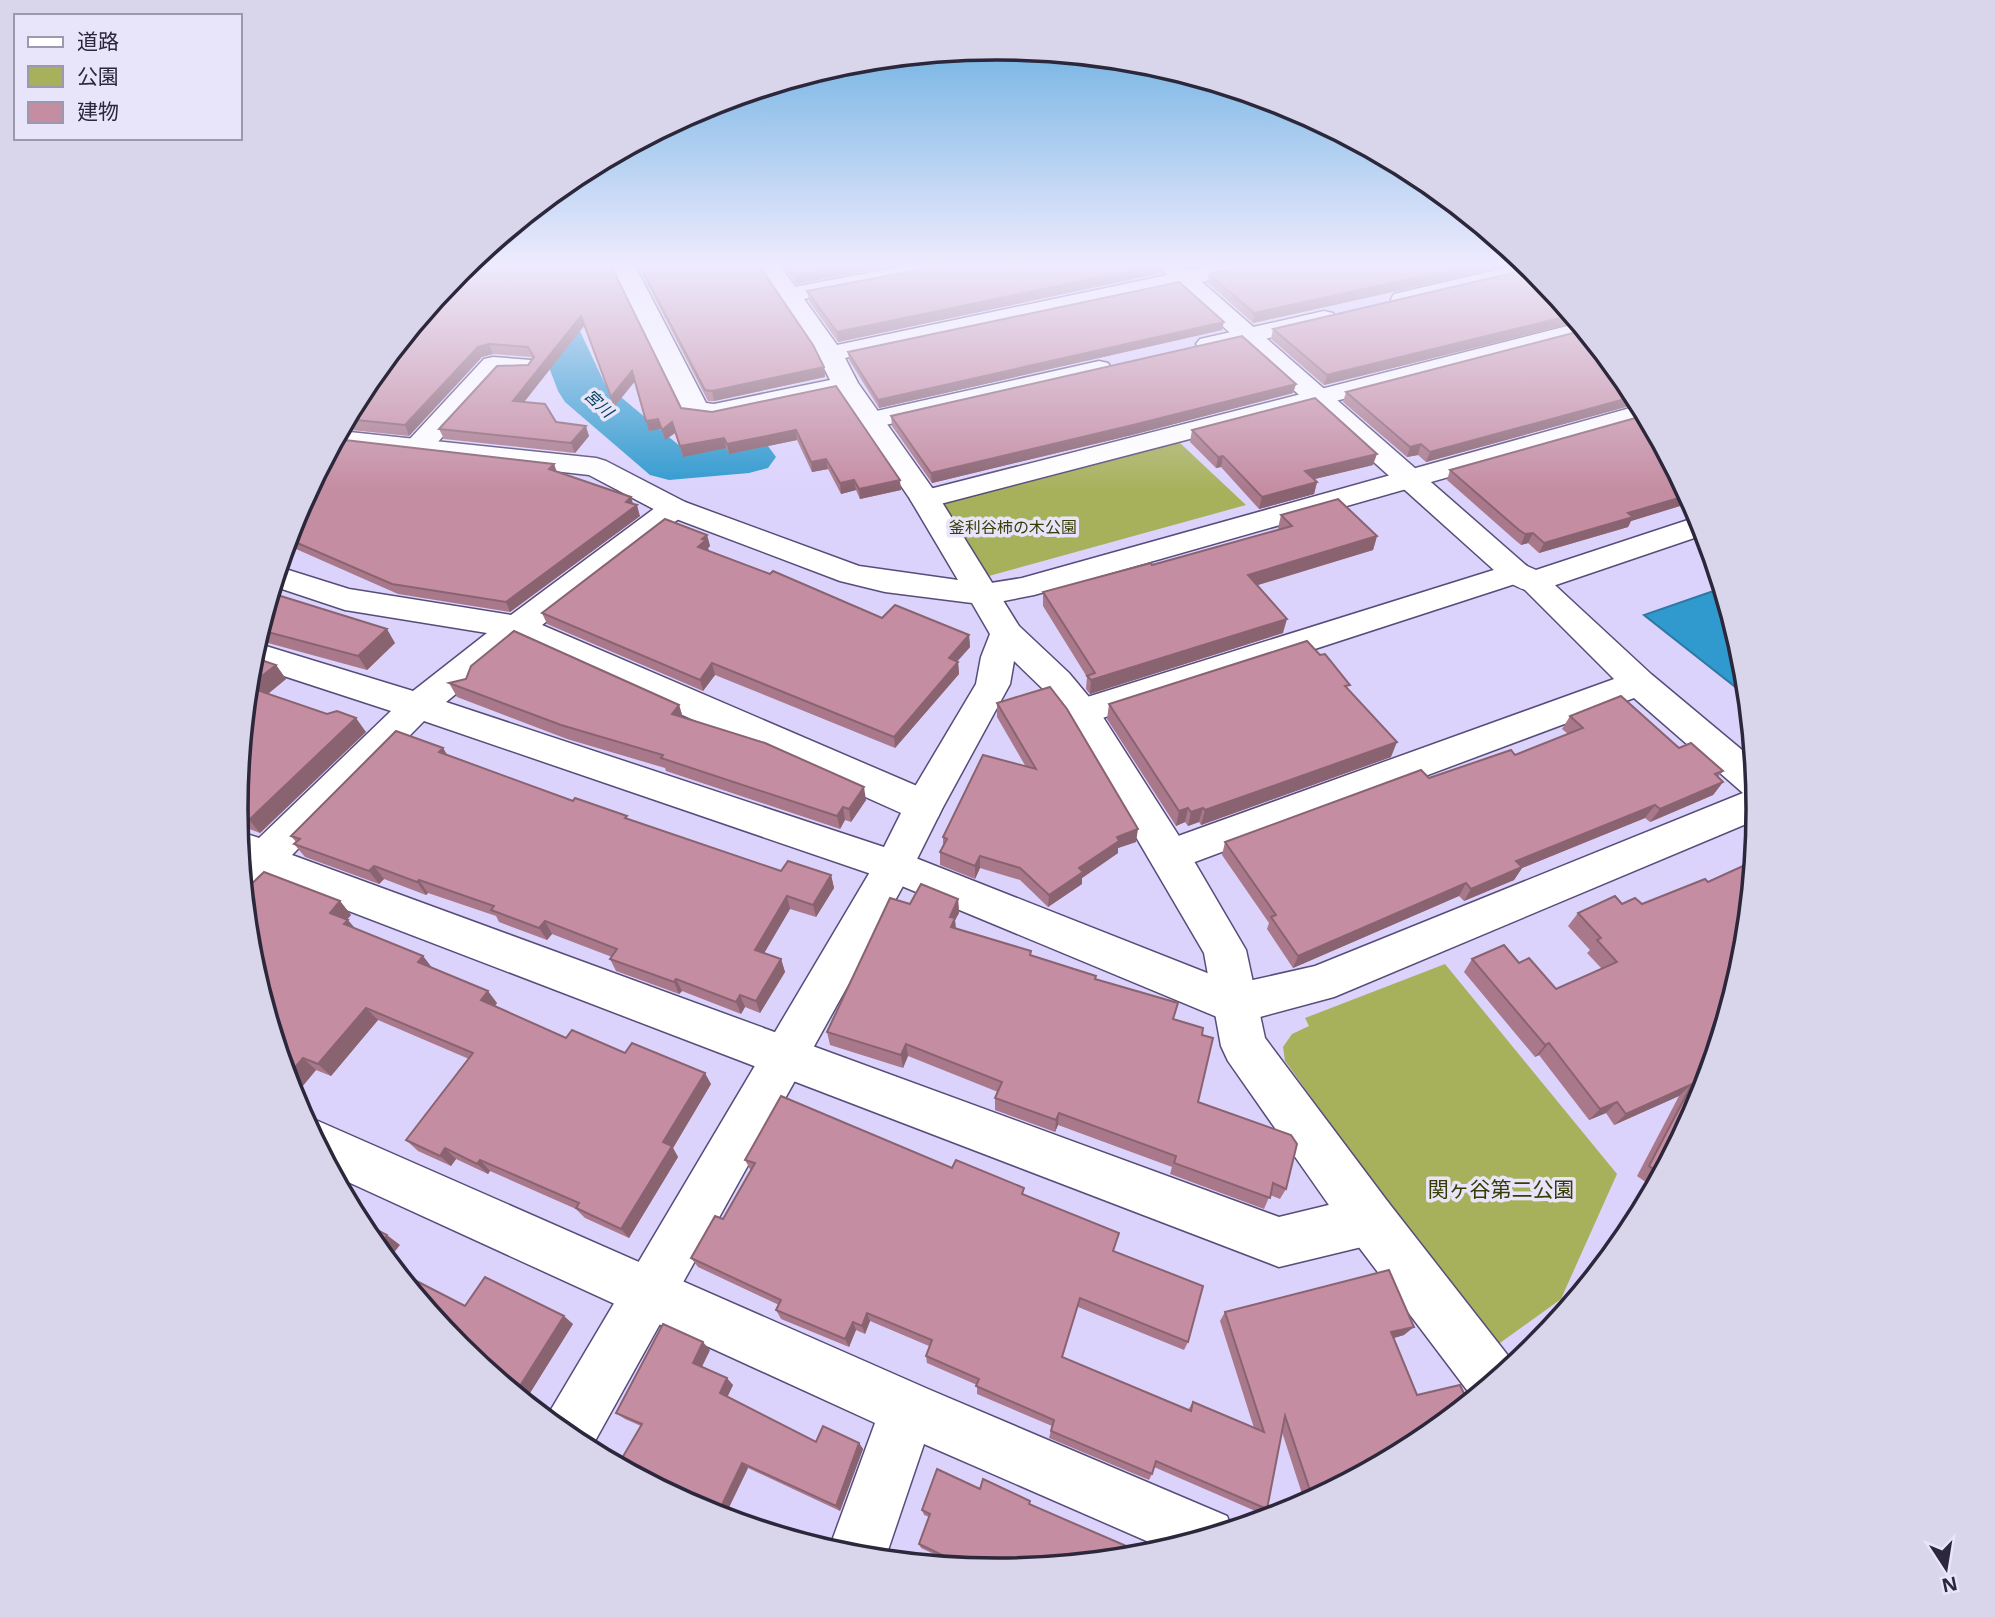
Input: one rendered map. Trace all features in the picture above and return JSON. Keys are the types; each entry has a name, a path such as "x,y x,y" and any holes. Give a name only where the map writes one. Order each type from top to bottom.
{"street":[{"path":"660,339 696,411 714,412 845,384"},
{"path":"819,339 845,384 925,499 1007,634 1057,682 1081,712 1170,855 1225,950 1244,1046 1370,1220 1489,1374"},
{"path":"830,354 891,339"},
{"path":"1181,351 1229,339"},
{"path":"1253,339 1524,577 1639,683 1745,774"},
{"path":"925,499 1543,339"},
{"path":"872,420 1127,363"},
{"path":"418,447 493,365 522,366"},
{"path":"346,440 596,467 674,508 851,574 885,582 983,594 1023,588 1634,415"},
{"path":"250,860 418,706 674,508"},
{"path":"1081,712 1691,528"},
{"path":"285,579 345,599 517,627 924,806"},
{"path":"574,1426 894,866 924,806 993,684 1007,634"},
{"path":"264,657 418,706 894,866 1234,1004 1319,984 1746,808"},
{"path":"1170,855 1639,683"},
{"path":"251,863 1279,1242 1370,1220"},
{"path":"331,1150 908,1409 1193,1531"},
{"path":"860,1544 908,1409"}],"green space":[{"name":"釜利谷柿の木公園","path":"1179,442 1246,505 989,576 940,506 949,501"},
{"name":"関ヶ谷第二公園","path":"1445,964 1617,1174 1561,1299 1493,1348 1285,1061 1283,1047 1292,1034 1309,1026 1305,1018"}],"water":[{"path":"1714,591 1736,688 1644,615"}],"building":[{"path":"414,339 562,339 513,401 545,404 556,422 586,426 571,443 439,429 497,366 528,365 534,357 528,347 489,344 478,347 405,425 358,420"},
{"path":"590,339 647,339 681,408 712,412 836,386 900,480 859,489 854,480 840,483 826,459 811,462 796,430 727,444 724,438 680,446 672,422 662,430 658,419 646,421 632,371 611,397"},
{"path":"679,339 809,339 824,367 712,391 705,390"},
{"path":"907,339 1147,339 878,400 848,352"},
{"path":"1227,339 1246,339 1296,384 931,473 891,416"},
{"path":"1285,339 1472,339 1327,375"},
{"path":"1549,339 1581,339 1624,399 1430,452 1421,444 1410,447 1346,392"},
{"path":"1315,398 1377,454 1305,471 1317,482 1262,497 1223,456 1218,457 1192,430"},
{"path":"1636,418 1678,498 1628,513 1633,517 1544,543 1533,533 1525,534 1519,530 1450,470"},
{"path":"346,440 554,464 549,469 631,497 626,502 637,505 506,602 392,584 298,543 326,477"},
{"path":"1338,499 1377,536 1248,575 1287,619 1091,680 1087,676 1095,673 1043,592 1292,526 1281,515"},
{"path":"665,519 707,535 702,539 706,540 698,547 770,574 773,571 882,618 895,605 969,635 949,658 958,662 894,737 712,663 700,680 542,613"},
{"path":"280,596 387,629 358,656 270,633"},
{"path":"514,631 679,705 672,714 765,743 864,787 849,809 843,807 837,816 661,758 663,755 561,725 449,683 466,679 471,666"},
{"path":"1307,641 1320,655 1325,654 1350,685 1345,686 1397,742 1205,810 1203,808 1191,812 1188,808 1179,811 1109,704"},
{"path":"263,661 276,665 261,677"},
{"path":"1050,687 1067,709 1138,829 1117,837 1119,841 1079,868 1083,872 1049,895 1020,868 980,856 975,866 940,852 947,839 943,837 983,755 1036,769 997,703"},
{"path":"258,691 327,714 337,711 356,718 249,820 250,760"},
{"path":"1621,696 1679,748 1691,743 1723,771 1715,774 1723,782 1660,809 1655,805 1516,861 1522,867 1471,889 1466,883 1298,956 1271,917 1276,915 1225,842 1421,770 1429,778 1511,750 1515,755 1583,728 1570,716"},
{"path":"396,731 443,748 439,752 573,801 575,798 627,816 625,818 781,871 788,861 831,875 813,905 787,896 755,950 781,959 756,1001 740,995 736,1002 676,979 674,982 610,959 617,949 545,921 539,928 491,910 494,906 419,880 417,882 374,866 369,871 294,844 300,839 291,836"},
{"path":"1744,866 1732,955 1707,1049 1669,1140 1653,1169 1649,1166 1692,1084 1626,1114 1617,1102 1600,1109 1549,1043 1545,1045 1472,959 1504,945 1519,963 1529,958 1556,989 1617,962 1597,940 1601,938 1578,913 1615,896 1622,904 1635,898 1642,904 1705,879 1708,882"},
{"path":"264,872 340,901 330,913 348,920 344,924 423,956 418,962 488,991 481,1000 566,1038 572,1030 625,1053 632,1043 705,1073 663,1142 672,1146 621,1229 576,1208 579,1203 480,1160 477,1164 445,1148 440,1156 406,1140 473,1053 366,1008 318,1064 303,1058 295,1067 274,1002 263,955 253,883"},
{"path":"921,884 958,899 950,917 955,918 951,927 1031,951 1030,955 1096,976 1095,979 1178,1003 1173,1019 1203,1028 1202,1035 1213,1038 1198,1102 1291,1135 1297,1144 1286,1189 1273,1183 1270,1198 1174,1163 1176,1156 1059,1113 1056,1120 995,1098 1002,1082 906,1044 901,1055 827,1032 890,898 910,904"},
{"path":"781,1096 952,1168 956,1160 1024,1188 1022,1194 1119,1233 1113,1251 1203,1286 1188,1342 1080,1298 1062,1357 1191,1411 1193,1402 1264,1432 1225,1312 1389,1270 1414,1327 1391,1332 1417,1395 1460,1385 1464,1394 1414,1431 1372,1457 1310,1489 1285,1416 1267,1506 1264,1508 1156,1461 1152,1474 1051,1431 1054,1420 976,1386 979,1379 926,1356 932,1340 867,1313 862,1326 853,1322 845,1339 776,1310 781,1300 691,1258 715,1216 723,1219 755,1163 745,1160"},
{"path":"485,1277 564,1316 520,1385 468,1338 417,1281 465,1306"},
{"path":"663,1324 703,1342 693,1363 727,1378 720,1393 816,1442 823,1426 859,1443 836,1506 742,1463 722,1504 666,1480 623,1457 642,1424 616,1413"},
{"path":"937,1469 980,1489 983,1479 1030,1501 1029,1504 1126,1546 1046,1556 998,1558 943,1555 919,1544 930,1514 922,1510"}],"waterway":[{"name":"宮川","path":"562,339 583,391 669,464 749,457"}]}
